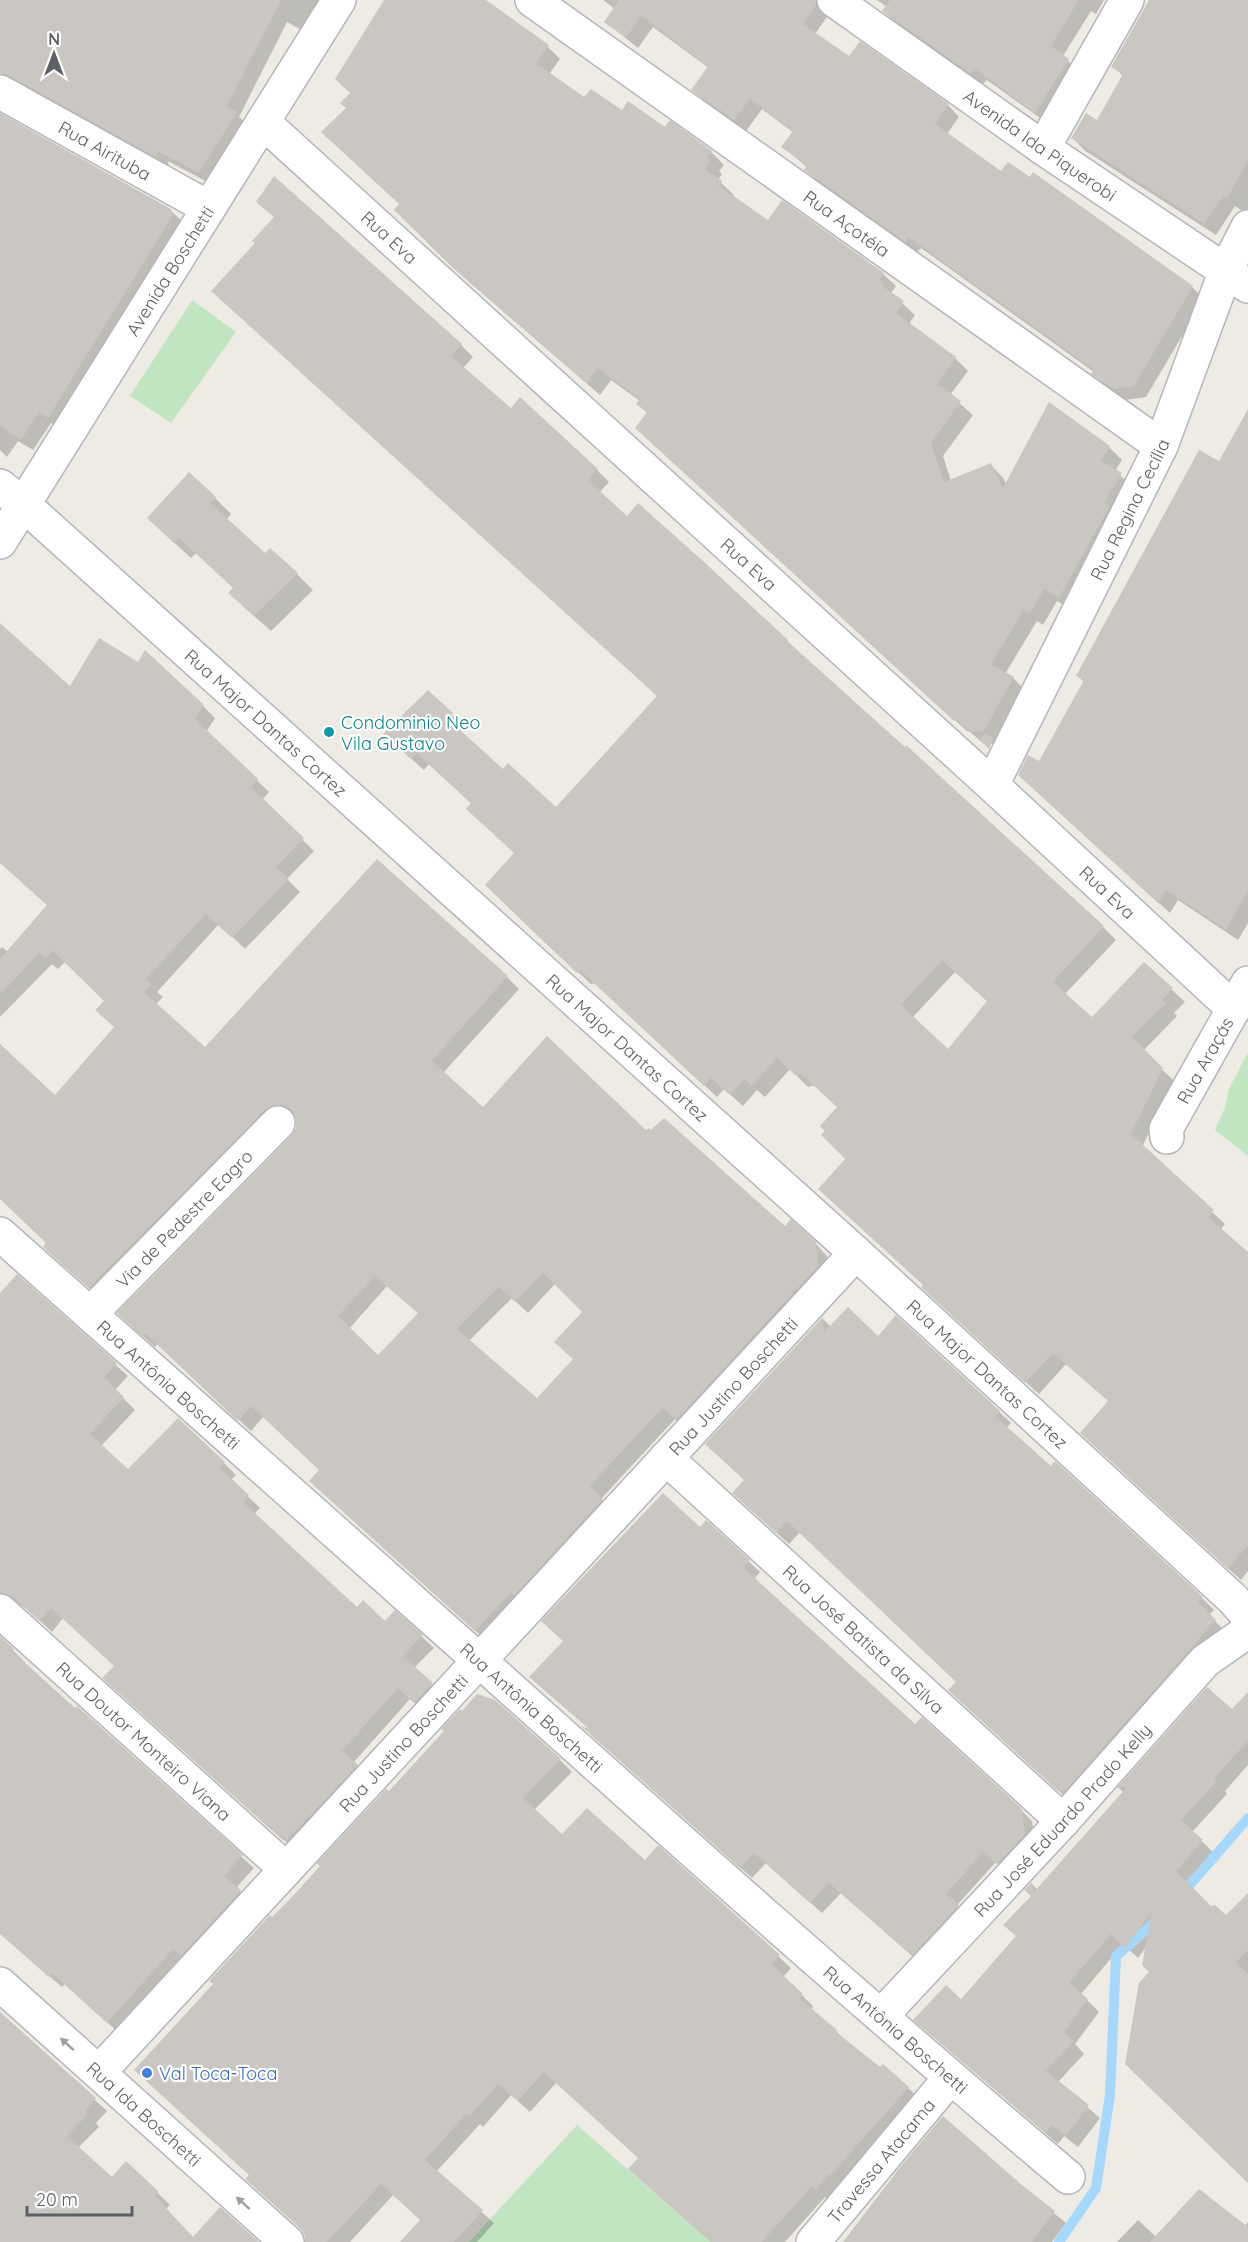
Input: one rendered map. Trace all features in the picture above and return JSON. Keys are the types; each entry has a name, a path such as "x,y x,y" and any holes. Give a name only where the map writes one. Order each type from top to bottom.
{"street":[{"name":"Avenida Boschetti","path":"0,542 12,495 209,208 339,0"},
{"name":"Rua Açotéia","path":"532,0 1161,446"},
{"name":"Avenida Ida Piquerobi","path":"834,0 1043,148 1237,278"},
{"path":"1043,148 1127,0"},
{"name":"Rua Airituba","path":"0,92 209,208"},
{"name":"Rua Eva","path":"263,122 992,785 1241,996"},
{"name":"Rua Regina Cecília","path":"992,785 1161,446 1237,278 1248,226"},
{"name":"Rua Major Dantas Cortez","path":"12,495 856,1253 1233,1599 1248,1616"},
{"name":"Rua Araçás","path":"1167,1137 1167,1129 1241,996"},
{"name":"Via de Pedestre Eagro","path":"90,1314 278,1123"},
{"name":"Rua Antônia Boschetti","path":"0,1234 708,1867 950,2078 1068,2177"},
{"name":"Rua Justino Boschetti","path":"99,2072 856,1253"},
{"name":"Rua José Batista da Silva","path":"666,1458 1063,1821"},
{"name":"Rua Doutor Monteiro Viana","path":"0,1611 286,1869"},
{"name":"Rua José Eduardo Prado Kelly","path":"881,2016 1063,1821 1205,1661 1248,1631"},
{"name":"Rua Ida Boschetti","path":"0,1984 287,2242"},
{"name":"Travessa Atacama","path":"813,2242 950,2078"}],"green space":[{"path":"192,300 236,332 171,423 130,396"},
{"path":"1248,1052 1248,1156 1215,1130 1225,1107 1229,1089"},
{"path":"577,2125 711,2242 469,2242"}],"building":[{"path":"0,0 281,0 227,106 237,112 199,173 157,151 159,159 0,73"},
{"path":"384,0 486,0 549,45 536,63 584,97 591,89 622,110 628,101 665,127 670,120 712,151 707,158 711,160 705,169 722,181 719,186 768,220 782,200 884,273 879,280 883,283 882,286 904,301 896,313 956,357 937,384 961,401 931,443 944,482 991,463 1003,488 1049,402 1110,446 1101,461 1122,473 1104,503 1110,506 1059,598 1044,589 1030,613 1024,610 991,664 1014,677 984,731 969,732 956,719 954,721 635,428 647,412 636,404 640,399 597,368 587,383 453,268 394,210 399,204 321,132 346,108 340,103 350,93 335,79"},
{"path":"619,0 816,0 816,5 803,24 849,56 860,41 949,104 935,124 1001,171 1008,162 1030,177 1033,172 1193,286 1134,386 1113,389 1091,374 1094,370 908,237 905,242 804,170 807,165 781,147 793,131 750,99 734,120 691,90 708,66 641,16 626,38 604,22"},
{"path":"890,0 1079,0 1051,46 1069,59 1035,113 975,69 971,74 882,11"},
{"path":"1149,0 1248,0 1248,161 1227,198 1223,196 1204,224 1071,138 1086,113 1097,120 1123,74 1111,67"},
{"path":"0,113 171,209 173,215 48,418 39,412 21,440 0,426"},
{"path":"274,176 462,344 451,356 511,408 520,397 598,469 588,480 627,516 638,503 788,642 905,747 906,745 1104,926 1053,982 1092,1017 1144,962 1173,988 1162,1000 1166,1003 1132,1037 1163,1068 1131,1134 1214,1210 1208,1217 1248,1252 1248,1545 1228,1569 1080,1433 1108,1401 1053,1353 1025,1383 818,1189 845,1159 821,1135 825,1131 820,1126 837,1107 801,1074 795,1075 777,1058 752,1086 744,1079 730,1095 711,1078 704,1086 581,971 577,973 485,885 514,853 466,809 471,803 416,753 411,759 383,734 428,690 453,713 448,719 503,769 508,763 556,807 657,696 211,291 255,243 252,241 274,217 256,202","holes":["942,960 987,1001 948,1049 901,1005"]},
{"path":"1248,409 1248,890 1226,930 1166,890 1158,903 1018,775 1028,755 1039,761 1084,680 1076,676 1199,450 1219,461"},
{"path":"189,472 216,497 210,503 265,553 270,548 298,573 254,616 228,593 233,588 179,538 174,543 147,518"},
{"path":"0,623 70,686 99,638 138,662 145,650 204,705 195,719 258,779 251,787 304,838 276,867 289,879 232,938 206,914 146,979 152,984 144,992 205,1047 377,859 508,976 432,1061 483,1107 547,1036 646,1130 649,1128 651,1130 664,1118 785,1226 791,1219 816,1242 818,1266 678,1418 675,1419 662,1408 590,1486 603,1499 514,1596 511,1593 475,1631 309,1481 319,1470 251,1406 238,1421 145,1333 142,1336 117,1313 291,1136 296,1128 296,1119 291,1109 283,1105 274,1105 265,1110 89,1288 43,1247 46,1243 0,1199 0,1044 55,1095 114,1027 95,1010 104,1001 53,951 46,959 39,953 2,993 0,991 0,959 47,905 0,863","holes":["543,1273 582,1312 554,1342 573,1359 537,1398 457,1329 499,1287 515,1302","375,1276 418,1313 378,1355 338,1316"]},
{"path":"985,733 994,738 989,749 980,740"},
{"path":"17,1274 117,1363 104,1378 124,1397 90,1434 128,1469 178,1418 225,1462 220,1468 249,1495 243,1502 357,1607 363,1600 385,1621 395,1610 423,1635 403,1656 433,1683 414,1703 398,1688 342,1751 358,1765 287,1840 268,1827 102,1678 114,1666 51,1608 39,1621 13,1597 0,1593 0,1293"},
{"path":"848,1307 878,1336 896,1315 1000,1411 995,1416 1051,1466 1055,1461 1203,1597 1198,1602 1216,1620 1065,1791 1058,1791 948,1690 956,1682 787,1521 776,1533 732,1493 744,1480 705,1444 823,1317 824,1332"},
{"path":"663,1493 700,1527 706,1520 750,1560 743,1567 783,1604 915,1724 922,1717 1022,1809 1025,1834 997,1864 983,1852 946,1894 959,1905 912,1956 829,1883 810,1903 754,1853 740,1868 529,1677 563,1641 541,1621"},
{"path":"0,1636 14,1649 12,1651 75,1708 77,1706 243,1855 224,1876 241,1890 181,1956 173,1949 107,2023 52,1973 49,1977 0,1934"},
{"path":"1207,1687 1232,1709 1248,1692 1248,1741 1214,1778 1217,1781 1181,1820 1203,1840 1176,1871 1211,1906 1215,1905 1226,1915 1248,1893 1248,1950 1236,1962 1248,1974 1248,2183 1125,2064 1139,1983 1149,1972 1142,1965 1152,1911 1125,1948 1111,1934 1069,1983 1088,1999 1064,2032 1074,2041 1046,2071 1089,2105 1066,2136 1052,2125 1046,2133 913,2020 946,1985 961,1999 1016,1936 1003,1925 1031,1896 1024,1890 1032,1882 1033,1893 1127,1787 1117,1788"},
{"path":"477,1694 495,1700 561,1759 523,1798 562,1834 587,1808 645,1860 658,1845 780,1955 772,1965 803,1994 799,1998 837,2030 836,2032 880,2067 883,2064 909,2087 830,2176 829,2174 816,2190 812,2186 762,2242 711,2242 628,2169 638,2158 544,2072 518,2101 498,2084 470,2116 467,2113 425,2160 483,2210 454,2242 400,2242 420,2220 381,2184 327,2242 305,2242 305,2236 300,2228 245,2179 249,2175 134,2070 213,1984 209,1981 270,1915 272,1917 295,1894 320,1866 317,1863 386,1789 389,1791 444,1731 441,1729"},
{"path":"0,2012 96,2098 85,2111 88,2114 67,2136 112,2177 126,2161 159,2192 155,2196 193,2237 220,2207 259,2242 0,2242"},
{"path":"943,2116 1055,2211 1032,2242 843,2242 901,2166"},
{"path":"1199,2189 1248,2227 1248,2242 1150,2242"}],"waterway":[{"path":"1181,1895 1248,1818"},
{"path":"1059,2242 1096,2188 1110,2095 1116,1956 1160,1918"}],"place":[{"name":"Condominio Neo Vila Gustavo","path":"329,732"},
{"name":"Val Toca-Toca","path":"147,2073"}]}
